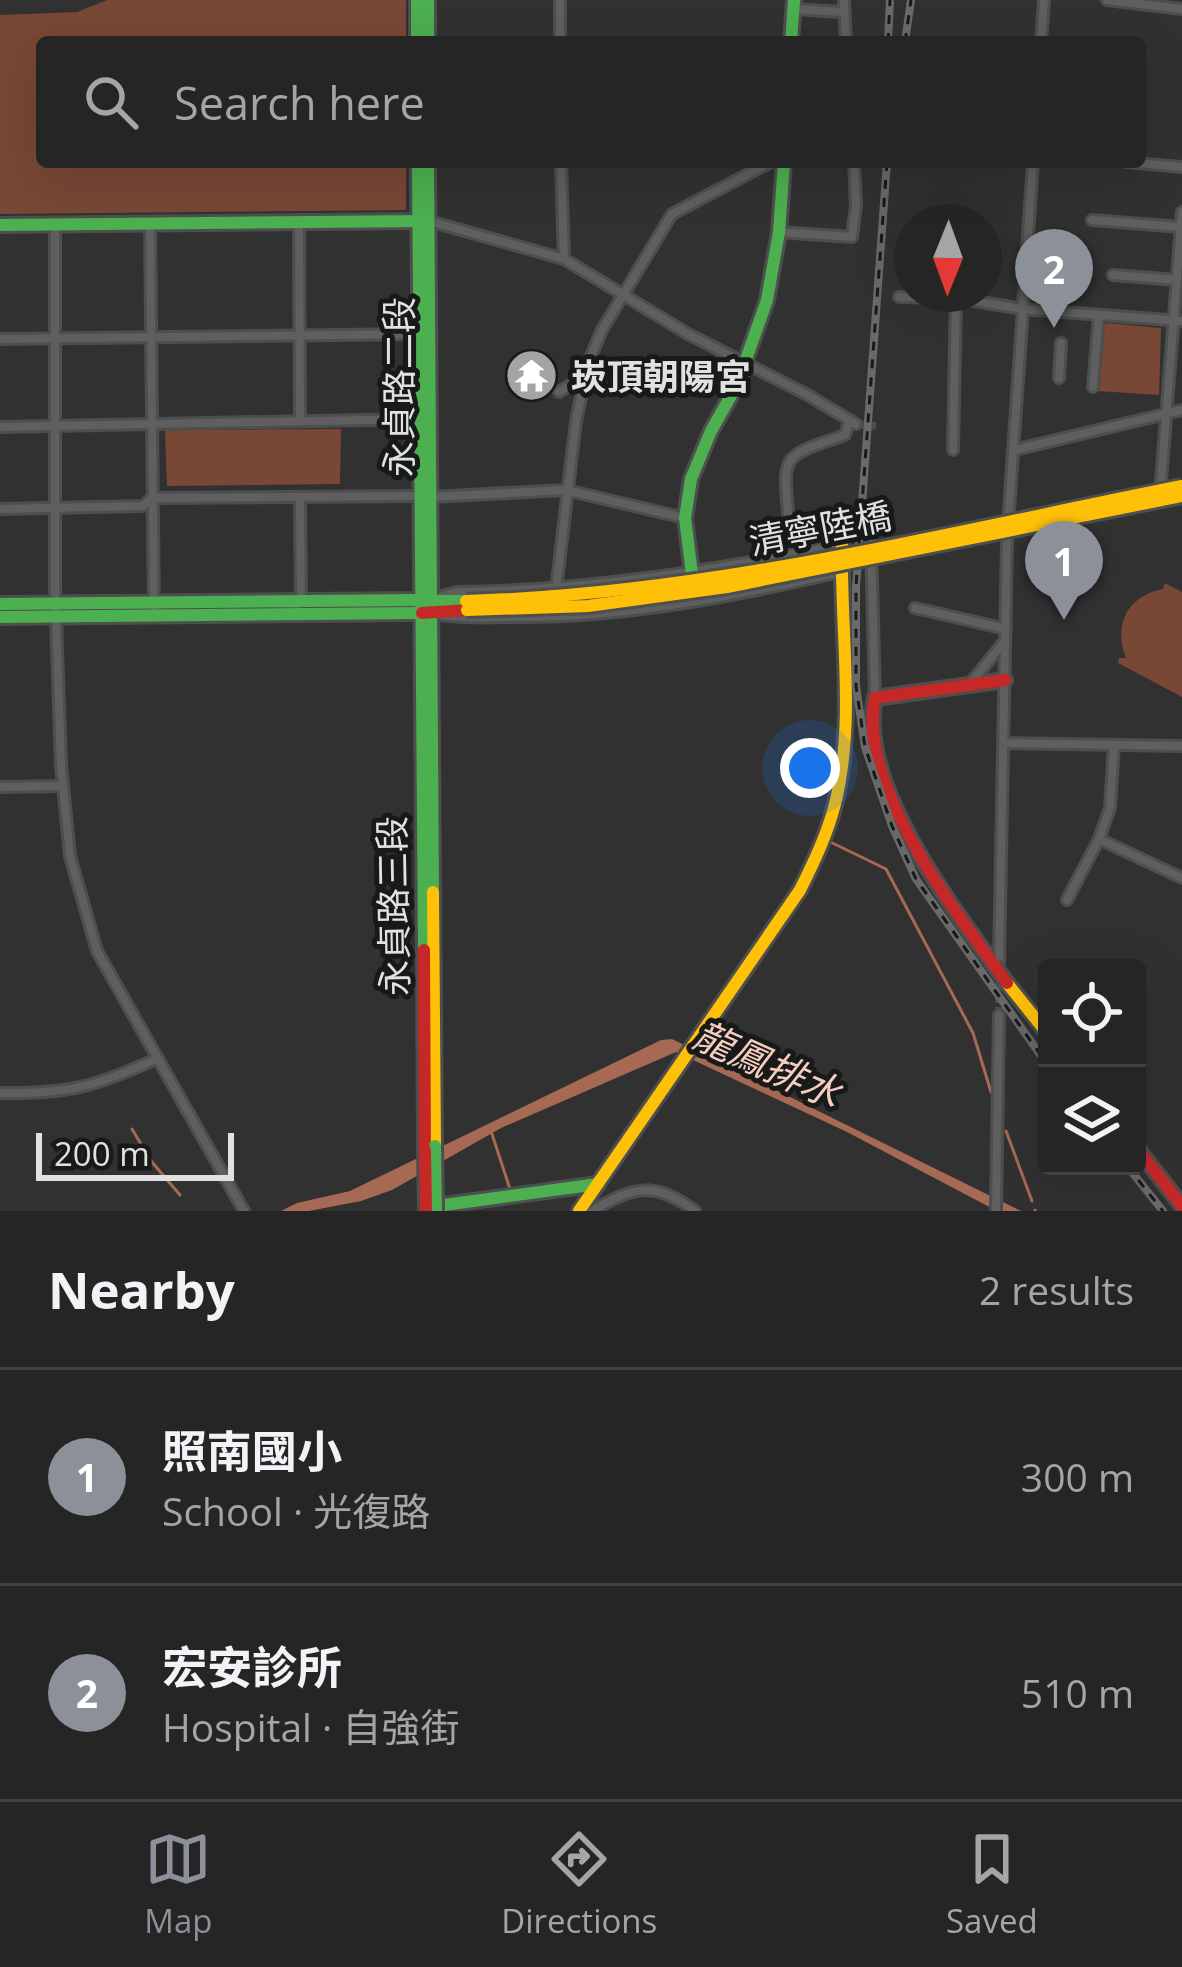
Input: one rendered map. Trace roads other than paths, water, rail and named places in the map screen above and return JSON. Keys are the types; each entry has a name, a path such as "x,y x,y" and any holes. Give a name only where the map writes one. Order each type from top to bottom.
{"street":[{"path":"417,0 417,36"},
{"path":"428,0 428,36"},
{"path":"560,0 560,36"},
{"path":"844,0 845,36"},
{"path":"1042,36 1044,0"},
{"path":"1107,0 1182,9"},
{"path":"791,36 794,5 842,12"},
{"path":"1146,164 1182,167"},
{"name":"永貞路二段","path":"419,168 423,220 424,607"},
{"name":"永貞路二段","path":"424,496 418,419 427,168"},
{"path":"561,168 564,260"},
{"path":"556,590 585,376 602,330 672,214 760,168"},
{"path":"692,574 685,518 698,459 746,362 767,300 784,168"},
{"path":"779,232 852,237 854,168"},
{"path":"997,963 1014,450 1033,168"},
{"path":"1161,482 1178,321 1182,212"},
{"path":"0,225 423,220 564,260 852,423 845,435 796,452 787,460 789,524"},
{"path":"1092,220 1181,227"},
{"path":"299,221 300,421"},
{"path":"55,223 62,787 70,856 97,951 244,1211"},
{"path":"150,223 154,608"},
{"path":"1113,275 1177,280"},
{"path":"1002,305 1178,321"},
{"path":"953,450 956,312"},
{"path":"1093,387 1099,315"},
{"path":"0,339 419,334"},
{"path":"1059,378 1061,344"},
{"path":"559,392 585,376"},
{"path":"1014,450 1182,410"},
{"path":"0,427 418,419"},
{"name":"清寧陸橋","path":"466,606 711,580 1182,486"},
{"path":"0,509 142,506 152,498 566,490 685,518"},
{"name":"清寧陸橋","path":"466,606 588,606 727,586 1182,496"},
{"path":"300,497 301,602"},
{"path":"871,542 873,720 881,764 899,813 938,890 1038,1022"},
{"path":"424,607 456,592 556,590 662,578 842,545 847,696 840,793 826,840 800,890 584,1210"},
{"path":"0,604 58,609 301,602 424,607 463,619 534,617 666,604 841,572"},
{"path":"662,578 666,604"},
{"path":"283,614 301,602"},
{"path":"154,608 283,614 466,606"},
{"name":"永貞路三段","path":"424,607 430,1148 426,1211"},
{"path":"915,608 1006,634"},
{"path":"0,617 58,609"},
{"path":"969,685 1006,634"},
{"path":"875,698 1005,680"},
{"path":"1004,743 1182,746"},
{"path":"1067,900 1110,808 1114,745"},
{"path":"0,787 62,787"},
{"path":"1099,838 1182,878"},
{"path":"996,1211 999,1015"},
{"path":"0,1093 56,1094 103,1084 156,1059"},
{"name":"永貞路三段","path":"430,1148 440,1208"},
{"path":"1146,1160 1182,1206"},
{"path":"440,1208 598,1184"},
{"path":"584,1210 626,1190 639,1189 662,1192 695,1211"}],"waterway":[{"path":"818,836 886,869 973,1033 991,1092"},
{"path":"132,1129 180,1195"},
{"path":"1006,1131 1032,1201"},
{"path":"492,1134 511,1192"}],"tunnel":[{"path":"856,424 876,426"},
{"path":"999,975 999,1015"}],"railway":[{"path":"888,36 890,0"},
{"path":"906,36 911,0"},
{"path":"887,168 856,586 856,686 865,747 916,879 1038,1051"},
{"path":"1134,1175 1163,1211"}],"place":[{"name":"宏安診所","path":"1054,328"},
{"name":"崁頂朝陽宮","path":"532,376"},
{"name":"照南國小","path":"1064,620"}],"water label":[{"name":"龍鳳排水","path":"768,1063"}]}
